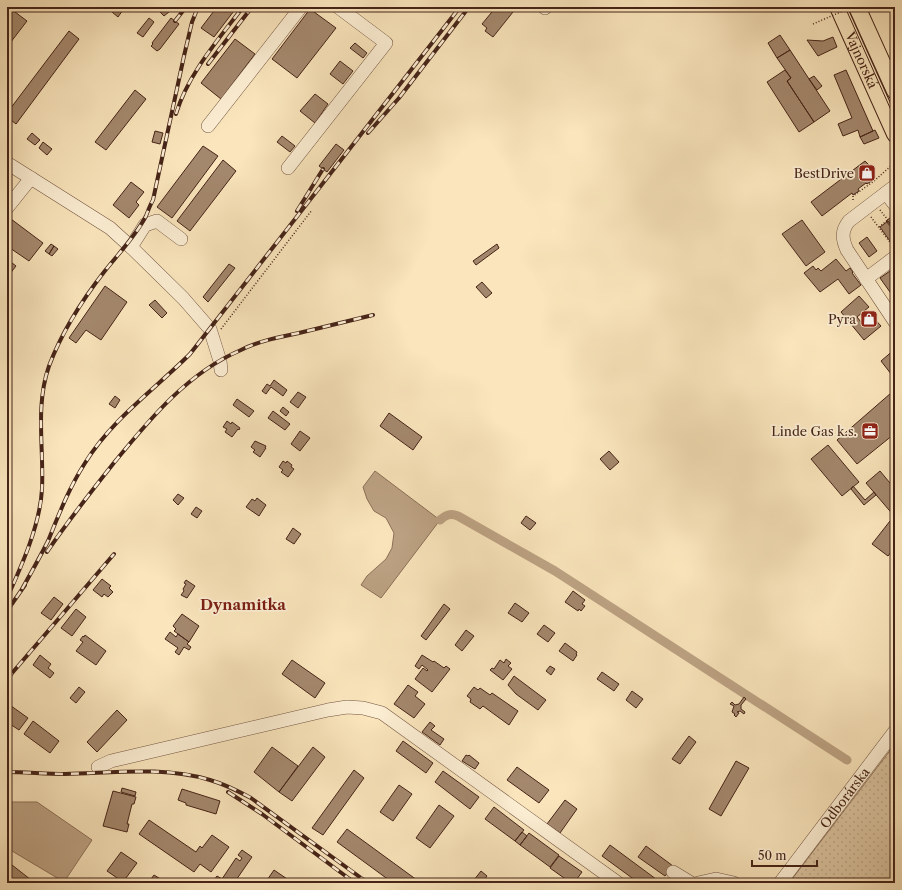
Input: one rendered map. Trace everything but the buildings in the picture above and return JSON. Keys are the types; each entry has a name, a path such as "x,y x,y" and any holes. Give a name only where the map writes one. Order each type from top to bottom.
{"main road":[{"name":"Vajnorská","path":"838,7 895,135"},
{"name":"Vajnorská","path":"858,7 895,92"}],"street":[{"path":"208,126 301,7"},
{"path":"288,168 386,43 338,7"},
{"path":"7,163 110,228 131,247 183,298 210,329 221,370"},
{"path":"7,208 31,178"},
{"path":"895,205 890,189 849,221 843,230 843,241 847,250 895,322"},
{"path":"131,247 145,225 157,221 181,239"},
{"path":"867,281 895,257"},
{"path":"98,767 118,760 328,710 347,706 363,708 382,713 618,883"},
{"name":"Odborárska","path":"780,883 895,731"},
{"path":"673,872 691,883"},
{"path":"698,883 716,879 734,883"}],"path":[{"path":"813,24 852,7"},
{"path":"853,200 853,196 894,164"},
{"path":"878,206 895,229"},
{"path":"213,338 312,210"},
{"path":"868,213 892,245 895,242"},
{"path":"879,227 888,220"}],"shaded area":[{"path":"375,471 440,520 381,598 361,585 367,576 386,559 392,548 394,533 386,518 374,511 367,499 363,487"},
{"path":"895,744 895,883 789,883"},
{"path":"7,802 37,802 92,840 64,882 7,848"}],"waterway":[{"path":"440,520 448,515 458,516 555,571 847,760"}],"tram line":[{"path":"845,7 895,119"}],"railway":[{"path":"175,21 186,7"},
{"path":"7,598 29,545 41,503 41,412 42,396 49,366 66,329 81,305 104,272 137,231 153,200 184,56 192,22 198,7"},
{"path":"176,114 181,99 196,71 243,7"},
{"path":"208,64 252,7"},
{"path":"22,589 48,541 74,482 96,447 108,432 134,406 190,354 460,7"},
{"path":"368,133 399,98 469,7"},
{"path":"297,211 323,169"},
{"path":"47,552 88,496 141,431 170,399 203,371 221,360 262,342 373,315"},
{"path":"7,679 114,554"},
{"path":"7,611 25,585"},
{"path":"7,772 65,774 138,771 174,773 210,780 251,798 368,883"},
{"path":"228,792 262,814 355,883"}],"place":[{"name":"BestDrive","path":"867,173"},
{"name":"Pyra","path":"869,319"},
{"name":"Linde Gas k.s.","path":"870,431"}],"district":[{"name":"Dynamitka","path":"243,605"}]}
